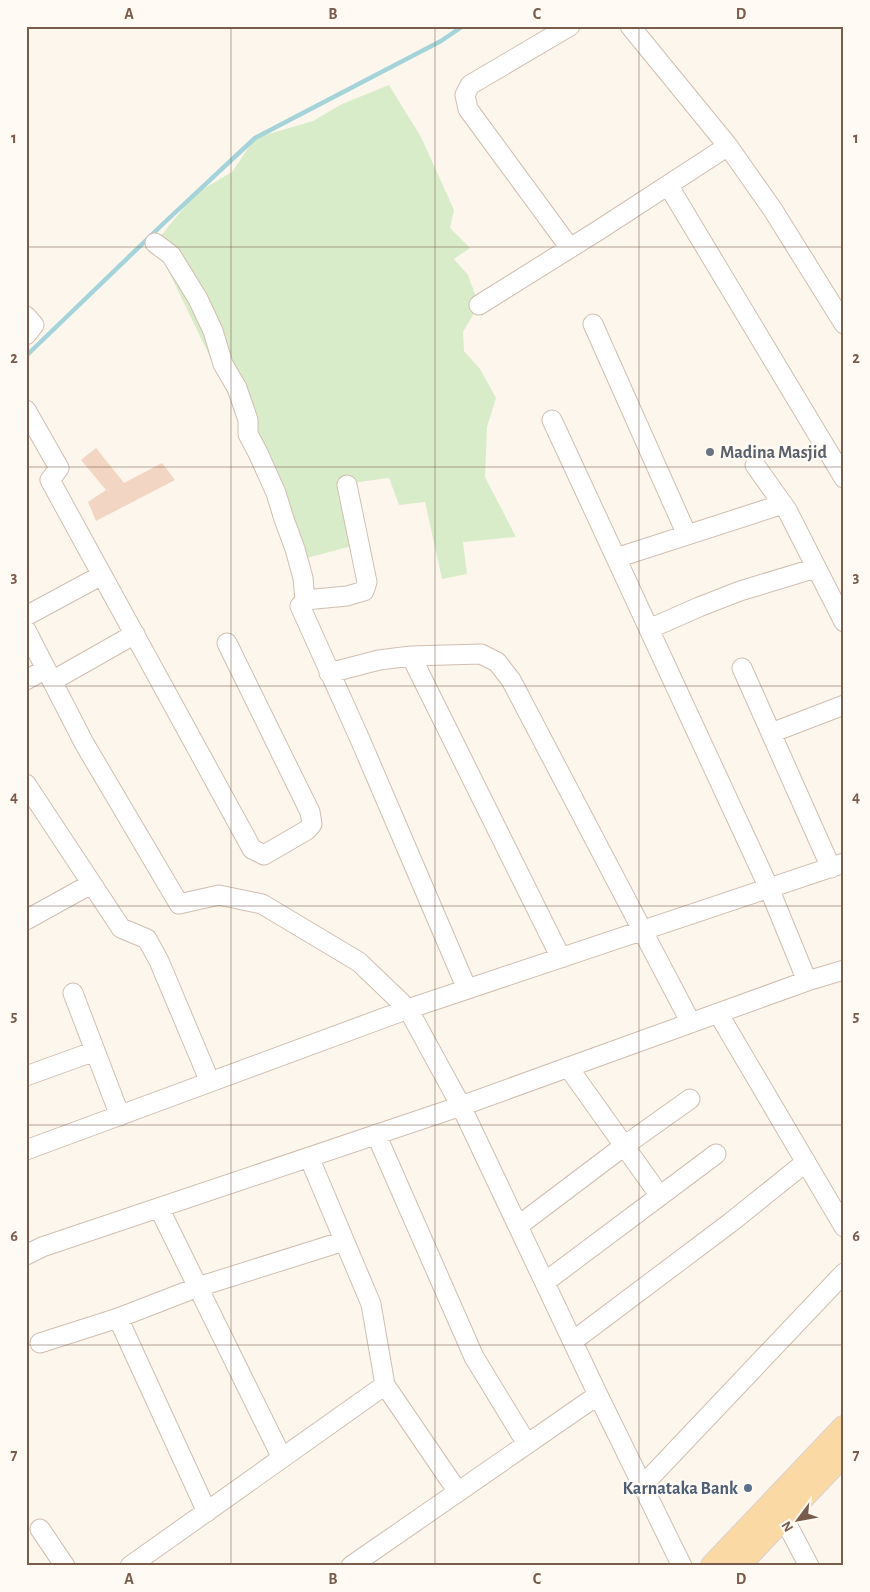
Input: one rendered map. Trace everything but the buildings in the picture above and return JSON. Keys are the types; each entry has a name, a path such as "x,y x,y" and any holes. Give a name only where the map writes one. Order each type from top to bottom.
{"main road":[{"path":"737,1566 779,1509 844,1428"},
{"path":"713,1566 844,1453"}],"street":[{"path":"570,26 470,85 464,95 468,109 570,248"},
{"path":"630,26 728,146 773,210 844,324"},
{"path":"479,305 728,146"},
{"path":"668,185 844,478"},
{"path":"155,243 171,255 198,299 213,331 223,364 237,388 248,420 248,434 276,493 295,549 303,578 305,600"},
{"path":"26,316 34,325 26,335"},
{"path":"593,324 687,535"},
{"path":"26,410 59,468 50,480 252,849 264,855 307,830 312,824 310,812 227,643"},
{"path":"552,420 769,888 806,981"},
{"path":"755,465 787,510 844,622"},
{"path":"347,485 367,582 364,591 346,596 305,600 300,606 359,737 467,989"},
{"path":"616,558 783,504"},
{"path":"649,629 740,591 816,568"},
{"path":"26,616 102,575"},
{"path":"26,630 84,743 180,904 219,895 262,904 358,962 408,1008 461,1106 598,1395 682,1566"},
{"path":"26,680 49,675 134,634"},
{"path":"329,673 379,660 411,656 481,654 497,662 511,680 692,1023"},
{"path":"411,656 561,958"},
{"path":"26,1150 408,1008 837,865 770,733 742,668"},
{"path":"770,733 844,704"},
{"path":"26,784 121,928 146,940 160,961 210,1082"},
{"path":"26,920 91,884"},
{"path":"26,1255 42,1247 461,1106 806,981 844,970"},
{"path":"73,993 120,1116"},
{"path":"718,1013 844,1227"},
{"path":"26,1076 95,1051"},
{"path":"568,1067 660,1196"},
{"path":"518,1226 690,1099"},
{"path":"376,1134 474,1357 527,1444"},
{"path":"545,1282 716,1154"},
{"path":"309,1157 371,1304 385,1384 458,1492"},
{"path":"573,1341 730,1223 806,1162"},
{"path":"159,1208 282,1458"},
{"path":"40,1343 118,1318 198,1287 344,1241"},
{"path":"643,1485 844,1273"},
{"path":"118,1318 206,1512"},
{"path":"130,1566 385,1384"},
{"path":"351,1566 598,1395"},
{"path":"779,1509 808,1566"},
{"path":"40,1528 65,1566"}],"green space":[{"path":"389,85 421,137 454,210 450,228 470,248 454,259 468,275 479,305 463,332 464,351 480,369 496,398 487,427 485,477 516,537 463,542 467,574 442,579 425,502 399,505 389,478 347,485 359,544 307,558 155,243 195,194 232,172 255,138 313,121 342,104"}],"waterway":[{"path":"26,356 255,138 441,41 463,26"}],"place":[{"name":"Madina Masjid","path":"710,452"},
{"name":"Karnataka Bank","path":"748,1488"}]}
